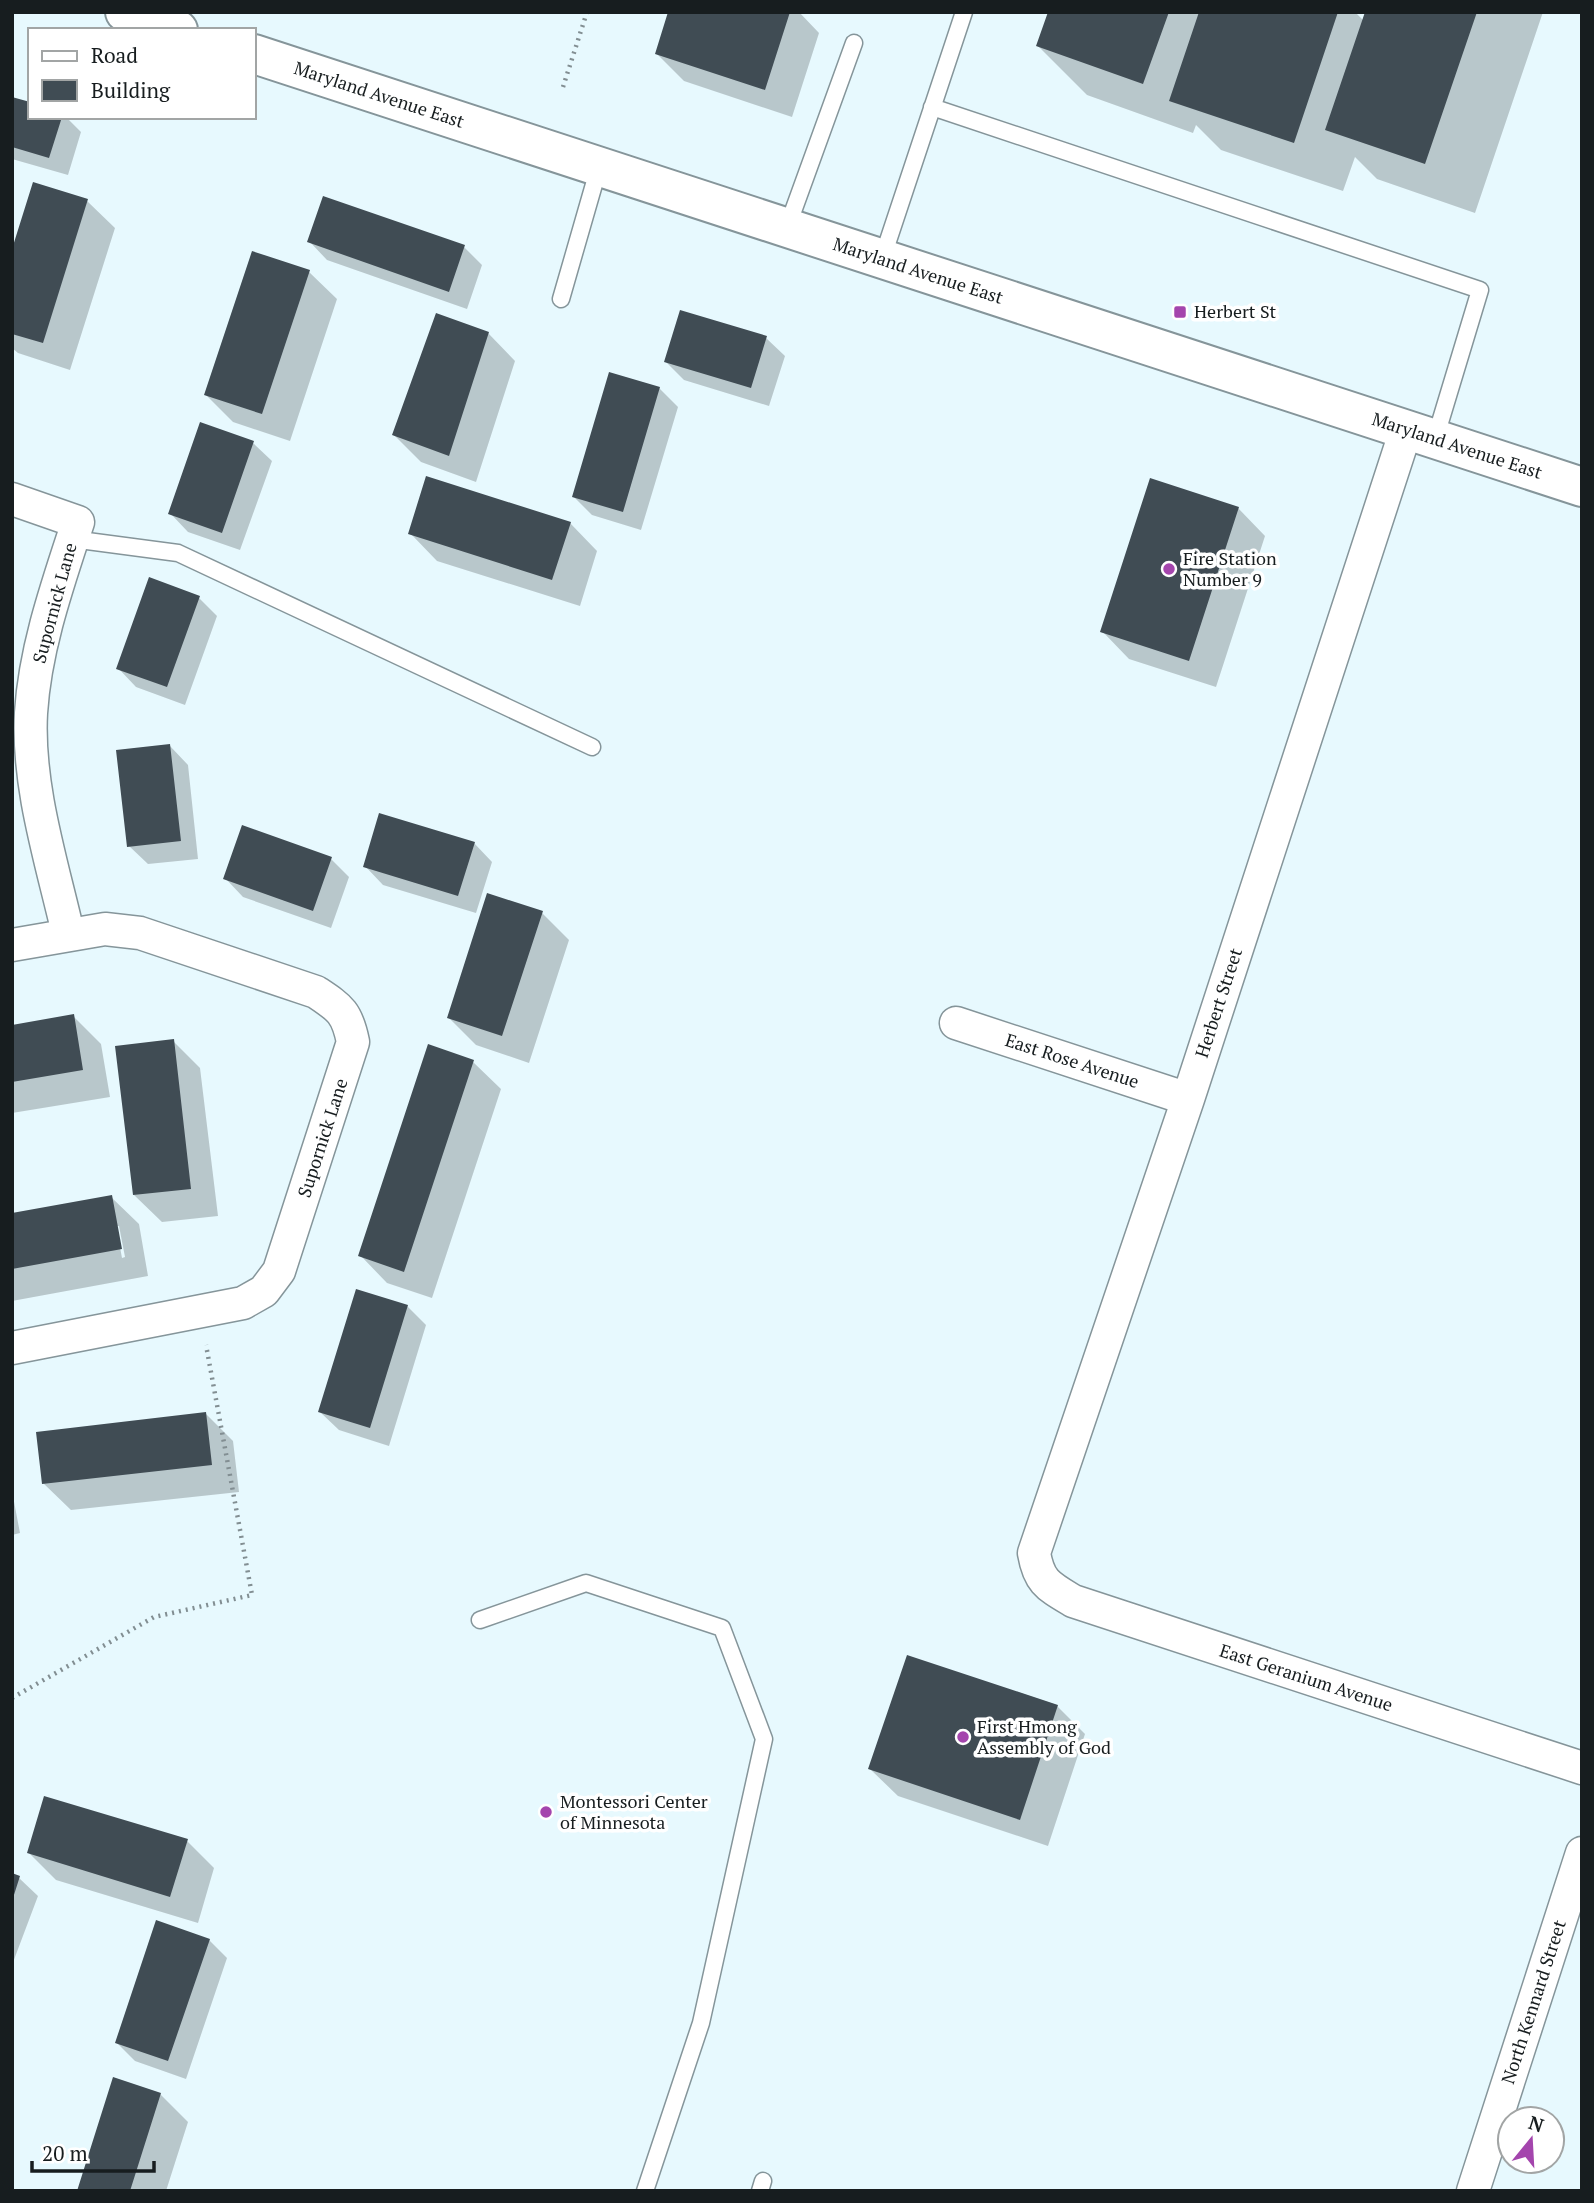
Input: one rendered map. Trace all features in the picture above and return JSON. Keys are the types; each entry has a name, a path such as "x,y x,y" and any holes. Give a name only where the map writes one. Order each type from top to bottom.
{"main road":[{"path":"125,12 172,28"},
{"name":"Maryland Avenue East","path":"256,55 1582,487"}],"street":[{"name":"Herbert Street","path":"1038,1575 1034,1553 1041,1524 1421,435"},
{"path":"12,499 75,530"},
{"name":"Supornick Lane","path":"68,933 36,789 31,714 40,647 75,530"},
{"name":"Supornick Lane","path":"12,945 68,933 105,929 139,933 316,992 338,1005 350,1023 354,1042 279,1271 264,1291 243,1303 200,1313 12,1348"},
{"name":"East Rose Avenue","path":"956,1023 1188,1099"},
{"name":"East Geranium Avenue","path":"1038,1575 1051,1588 1073,1601 1582,1768"},
{"name":"North Kennard Street","path":"1473,2191 1582,1853"}],"lane":[{"path":"882,259 964,12"},
{"path":"787,228 854,43"},
{"path":"932,107 1480,290 1421,435"},
{"path":"561,299 599,167"},
{"path":"75,530 178,553 592,747"},
{"path":"480,1620 586,1583 722,1628 764,1739 701,2023 645,2191"}],"path":[{"path":"563,88 587,12"},
{"path":"12,1698 154,1617 252,1595 200,1313"}],"building":[{"path":"668,12 790,12 765,90 655,54"},
{"path":"1048,12 1169,12 1143,84 1036,46"},
{"path":"1199,12 1338,12 1294,143 1169,101"},
{"path":"1365,12 1477,12 1425,164 1325,130"},
{"path":"12,97 28,101 28,119 61,119 49,158 12,147"},
{"path":"33,182 88,199 43,343 12,334 12,249"},
{"path":"323,196 465,245 449,292 307,242"},
{"path":"252,251 310,270 262,414 204,395"},
{"path":"680,310 767,336 751,388 664,362"},
{"path":"436,313 489,332 449,456 392,435"},
{"path":"609,372 660,387 623,512 572,497"},
{"path":"200,422 254,441 222,533 168,514"},
{"path":"426,476 571,522 552,580 408,534"},
{"name":"Fire Station Number 9","path":"1150,478 1239,507 1189,661 1100,632"},
{"path":"149,577 200,596 167,687 116,669"},
{"path":"170,744 181,841 127,847 116,750"},
{"path":"379,813 475,842 458,896 363,867"},
{"path":"242,825 332,857 313,911 223,879"},
{"path":"487,893 543,911 502,1036 447,1018"},
{"path":"74,1014 83,1070 12,1082 12,1025"},
{"path":"174,1039 191,1189 133,1195 115,1046"},
{"path":"428,1044 474,1060 404,1272 358,1256"},
{"path":"112,1195 122,1249 12,1269 12,1213"},
{"path":"356,1289 408,1305 370,1428 318,1412"},
{"path":"206,1412 212,1465 42,1484 36,1432"},
{"name":"First Hmong Assembly of God","path":"907,1655 1058,1705 1020,1820 868,1769"},
{"path":"44,1796 188,1839 170,1897 27,1853"},
{"path":"12,1873 20,1876 13,1898 12,1898"},
{"path":"156,1920 210,1939 168,2061 115,2043"},
{"path":"113,2077 161,2093 130,2191 77,2191"}],"place":[{"name":"Herbert St","path":"1180,312"},
{"name":"Fire Station Number 9","path":"1169,569"},
{"name":"First Hmong Assembly of God","path":"963,1737"},
{"name":"Montessori Center of Minnesota","path":"546,1812"}]}
